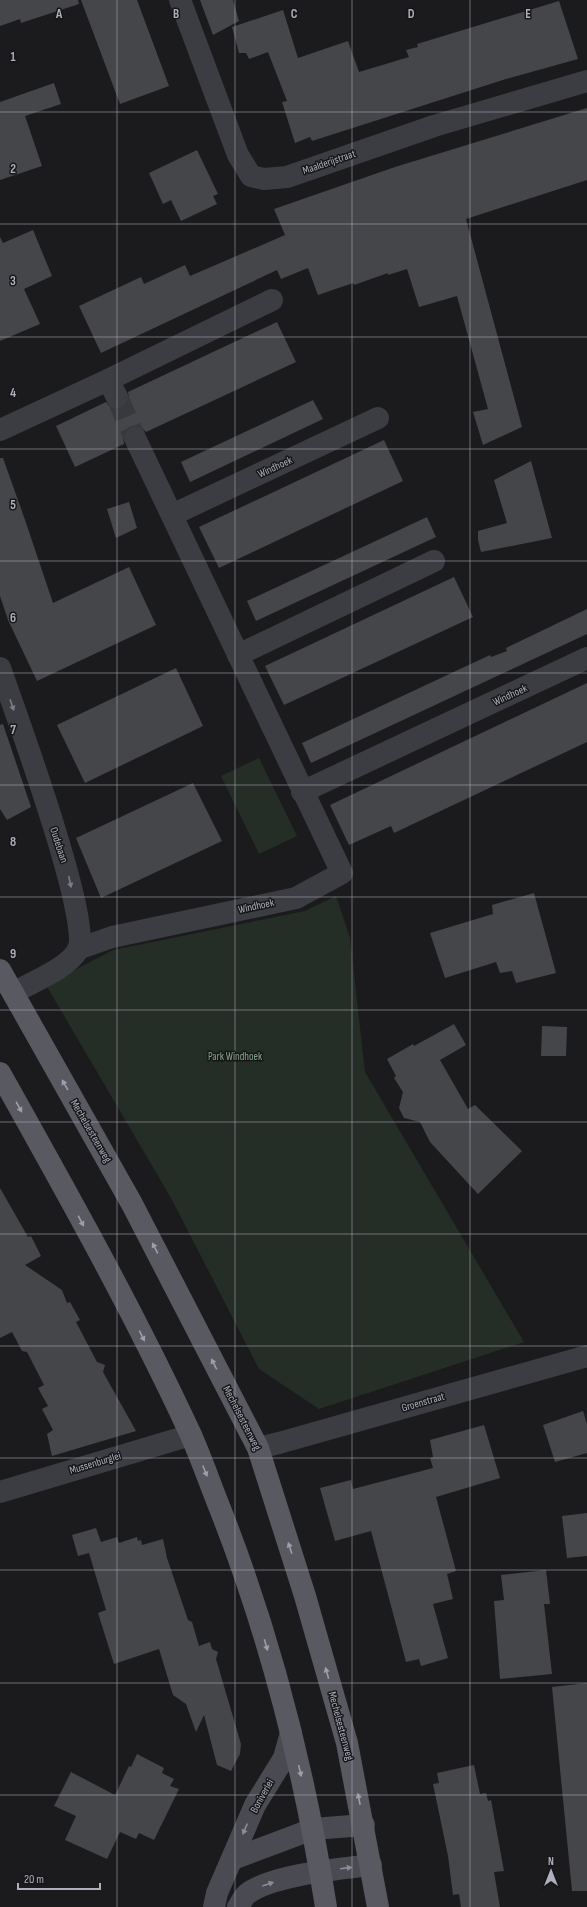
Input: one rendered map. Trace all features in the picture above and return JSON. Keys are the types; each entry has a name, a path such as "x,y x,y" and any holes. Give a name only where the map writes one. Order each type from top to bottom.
{"main road":[{"name":"Mechelsesteenweg","path":"0,970 132,1204 258,1448 305,1596 347,1743 364,1825 378,1907"},
{"path":"0,1072 122,1297 191,1435 231,1537 256,1607 291,1733 313,1829 326,1907"},
{"name":"Boniverlei","path":"214,1907 218,1893 256,1805 284,1758 291,1733"},
{"path":"233,1858 313,1829 364,1825"},
{"path":"238,1907 246,1895 266,1884 320,1871 371,1865"}],"street":[{"name":"Maalderijstraat","path":"180,0 238,155 251,176 264,179 287,177 434,126 587,81"},
{"path":"0,430 112,389 272,300"},
{"name":"Windhoek","path":"172,515 378,418"},
{"name":"Windhoek","path":"78,949 112,937 296,898 342,873 302,792 135,438"},
{"path":"238,655 434,561"},
{"name":"Windhoek","path":"302,792 587,658"},
{"name":"Oudebaan","path":"0,668 68,874 80,927 78,949"},
{"path":"12,992 63,965 78,949"},
{"name":"Groenstraat","path":"258,1448 279,1444 587,1356"},
{"name":"Mussenburglei","path":"0,1492 191,1435"}],"green space":[{"path":"259,758 297,836 259,854 221,776"},
{"name":"Park Windhoek","path":"336,896 350,938 365,1072 524,1342 319,1409 259,1369 171,1198 46,985 113,950 305,911"}],"building":[{"path":"0,0 78,0 79,4 21,23 20,19 0,26"},
{"path":"81,0 137,0 169,86 120,104"},
{"path":"200,0 233,0 239,21 213,35"},
{"path":"559,1 578,59 506,79 312,141 310,137 295,143 282,102 287,101 268,52 249,59 246,53 239,53 232,27 283,10 298,58 348,41 359,72 409,57 406,50 418,47 417,44"},
{"path":"54,83 61,104 25,116 42,166 0,180 0,102"},
{"path":"587,108 587,180 466,219 522,427 483,445 473,412 488,409 457,296 419,307 407,269 388,275 388,273 354,285 353,283 318,295 308,268 281,279 277,270 101,353 79,306 141,277 144,284 185,265 190,276 285,235 274,209 395,167"},
{"path":"197,150 218,194 213,196 217,204 181,221 171,200 163,204 149,173"},
{"path":"33,230 52,276 24,289 40,324 0,341 0,237 3,243"},
{"path":"277,322 296,362 146,432 142,428 136,426 130,427 125,431 123,437 124,444 75,467 56,426 106,402 111,408 122,408 128,403 128,392"},
{"path":"313,400 323,419 190,482 181,462"},
{"path":"384,440 403,481 219,568 199,527"},
{"path":"0,458 3,458 53,603 129,567 156,625 37,681 8,620 0,596"},
{"path":"531,461 552,538 481,552 478,540 478,531 507,523 494,480"},
{"path":"129,502 137,528 116,538 107,509"},
{"path":"427,517 436,537 256,621 247,601"},
{"path":"454,577 473,617 284,705 265,666"},
{"path":"587,609 587,634 311,763 302,743 490,655 491,657 507,651 506,648"},
{"path":"176,668 203,726 85,783 57,725"},
{"path":"587,683 587,742 394,833 391,826 349,845 330,805"},
{"path":"3,724 31,807 7,820 0,809 0,725"},
{"path":"193,783 222,841 101,898 76,838"},
{"path":"534,893 556,973 516,983 512,971 500,973 496,962 445,978 430,933 493,914 492,905"},
{"path":"454,1024 466,1045 440,1060 468,1109 475,1105 522,1151 478,1194 430,1142 420,1122 404,1118 399,1108 403,1092 394,1078 396,1076 387,1059 413,1044 414,1046"},
{"path":"542,1026 567,1027 566,1056 541,1056"},
{"path":"0,1188 28,1237 31,1236 41,1256 25,1265 62,1290 67,1303 70,1302 80,1320 76,1322 97,1362 105,1365 103,1372 136,1431 52,1456 47,1434 53,1430 42,1409 48,1406 38,1388 44,1385 27,1352 22,1351 12,1332 0,1338"},
{"path":"583,1411 587,1424 587,1453 555,1462 543,1425"},
{"path":"484,1425 500,1478 436,1497 456,1571 447,1574 453,1599 433,1604 448,1658 421,1666 419,1659 406,1662 371,1531 335,1541 320,1488 351,1480 353,1489 433,1468 430,1458 433,1457 430,1440"},
{"path":"587,1513 587,1556 567,1558 562,1516"},
{"path":"96,1528 101,1542 117,1537 119,1543 137,1537 138,1541 141,1540 142,1545 163,1539 167,1558 188,1620 192,1622 199,1646 210,1642 212,1649 218,1652 216,1659 241,1744 240,1754 231,1771 217,1765 204,1715 196,1732 186,1704 173,1695 159,1649 114,1664 98,1613 106,1610 89,1553 78,1556 72,1535"},
{"path":"546,1570 550,1604 544,1604 552,1674 500,1679 494,1601 504,1600 501,1575"},
{"path":"587,1683 587,1891 572,1891 552,1687"},
{"path":"137,1754 164,1768 162,1773 174,1779 170,1786 179,1789 154,1840 139,1833 136,1839 120,1832 107,1859 65,1840 76,1816 54,1806 71,1772 115,1795 129,1766 131,1767"},
{"path":"474,1765 480,1794 486,1793 488,1801 491,1800 504,1871 494,1872 500,1907 461,1907 459,1894 453,1895 448,1856 433,1784 439,1783 437,1773"}],"tunnel":[{"path":"117,397 135,438"}]}
